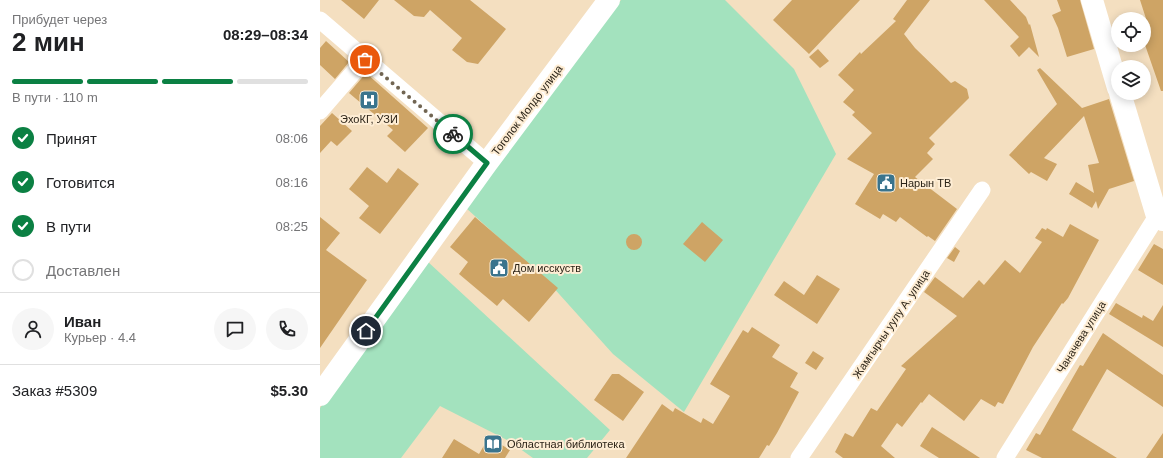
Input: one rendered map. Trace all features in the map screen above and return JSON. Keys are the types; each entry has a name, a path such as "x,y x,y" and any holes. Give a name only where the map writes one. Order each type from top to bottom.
{"street":[{"name":"Тоголок Молдо улица","path":"320,395 487,163 609,0"},
{"path":"1092,0 1111,64"},
{"path":"320,20 487,163"},
{"path":"320,111 365,60"},
{"path":"1122,100 1160,218"},
{"name":"Жамгырчы уулу А. улица","path":"799,458 982,190"},
{"name":"Чаначева улица","path":"1005,458 1160,218"}],"green space":[{"path":"621,0 725,0 794,69 836,154 684,412 613,354 551,285 466,208"},
{"path":"427,261 610,430 587,458 533,458 509,441 440,406 401,458 320,458 320,408"}],"building":[{"path":"341,0 379,0 364,19"},
{"path":"394,0 470,0 506,29 478,64 467,62 452,50 462,38 430,10 424,17 414,16"},
{"path":"792,0 860,0 809,54 773,20"},
{"path":"907,0 930,0 904,34 915,48 951,83 955,81 967,89 969,98 929,138 935,144 927,153 933,159 915,177 957,209 935,241 928,236 927,237 900,217 896,222 883,214 880,219 855,204 874,174 847,159 872,133 852,115 855,112 843,102 854,90 838,75 860,52 861,54 896,21 893,19"},
{"path":"984,0 1010,0 1026,17 1029,25 1030,24 1039,57 1029,47 1019,57 1010,46 1019,37"},
{"path":"1057,0 1080,0 1094,49 1067,57 1058,28 1052,15 1061,11"},
{"path":"1140,0 1163,0 1163,91 1161,91 1147,52 1151,52 1151,12 1144,12"},
{"path":"326,41 349,62 335,79 320,65 320,48"},
{"path":"818,49 829,61 820,68 809,57"},
{"path":"1040,68 1082,108 1109,99 1134,181 1109,189 1098,209 1096,201 1092,208 1069,194 1076,182 1094,193 1088,165 1099,163 1084,116 1044,158 1057,164 1047,181 1031,172 1029,174 1009,155 1057,104 1037,70"},
{"path":"366,73 428,128 405,152 387,136 393,130 349,93"},
{"path":"332,113 352,131 337,146 331,141 320,153 320,126"},
{"path":"367,167 387,183 398,168 419,184 380,234 359,218 369,206 349,189"},
{"path":"320,217 340,233 326,250 367,280 320,348"},
{"name":"Дом исскуств","path":"475,217 558,288 529,322 503,299 497,306 459,274 468,262 450,247"},
{"path":"702,222 723,240 705,262 683,244"},
{"path":"1070,224 1099,240 1068,298 1063,304 1062,303 1033,347 1003,404 998,402 995,407 981,399 964,421 929,394 902,427 897,423 881,446 895,458 843,458 835,452 845,433 853,437 871,408 877,411 906,369 901,366 957,316 924,292 935,277 963,298 979,280 984,285 1005,260 1020,273 1042,242 1035,238 1042,228 1046,230 1047,228 1063,237"},
{"path":"631,234 637,234 642,239 640,248 637,250 631,250 626,245 626,239"},
{"path":"1154,244 1163,249 1163,285 1138,270"},
{"path":"955,247 960,251 954,262 947,258"},
{"path":"817,275 840,289 817,324 774,295 784,281 804,295"},
{"path":"1116,303 1142,318 1143,315 1153,321 1163,305 1163,347 1109,314"},
{"path":"752,327 780,345 772,357 798,373 790,387 799,392 777,433 759,458 626,458 662,404 673,412 675,408 701,423 703,418 713,424 730,396 710,384 743,330 748,333"},
{"path":"1103,333 1163,375 1163,407 1107,369 1072,430 1117,458 1042,458 1026,450 1036,433 1040,435 1080,365 1083,366"},
{"path":"813,351 824,358 816,370 805,363"},
{"path":"612,374 619,374 644,392 623,421 594,400"},
{"path":"932,427 980,458 939,458 920,446"},
{"path":"1163,433 1163,458 1146,458"},
{"name":"Областная библиотека","path":"489,437 510,450 505,458 442,458 454,439 479,454"}],"way so far":[{"path":"365,60 453,134"}],"place":[{"name":"ЭхоКГ, УЗИ","path":"369,100"},
{"name":"Нарын ТВ","path":"886,183"},
{"name":"Дом исскуств","path":"499,268"},
{"name":"Областная библиотека","path":"493,444"}],"route":[{"path":"366,331 487,163 453,134"}]}
